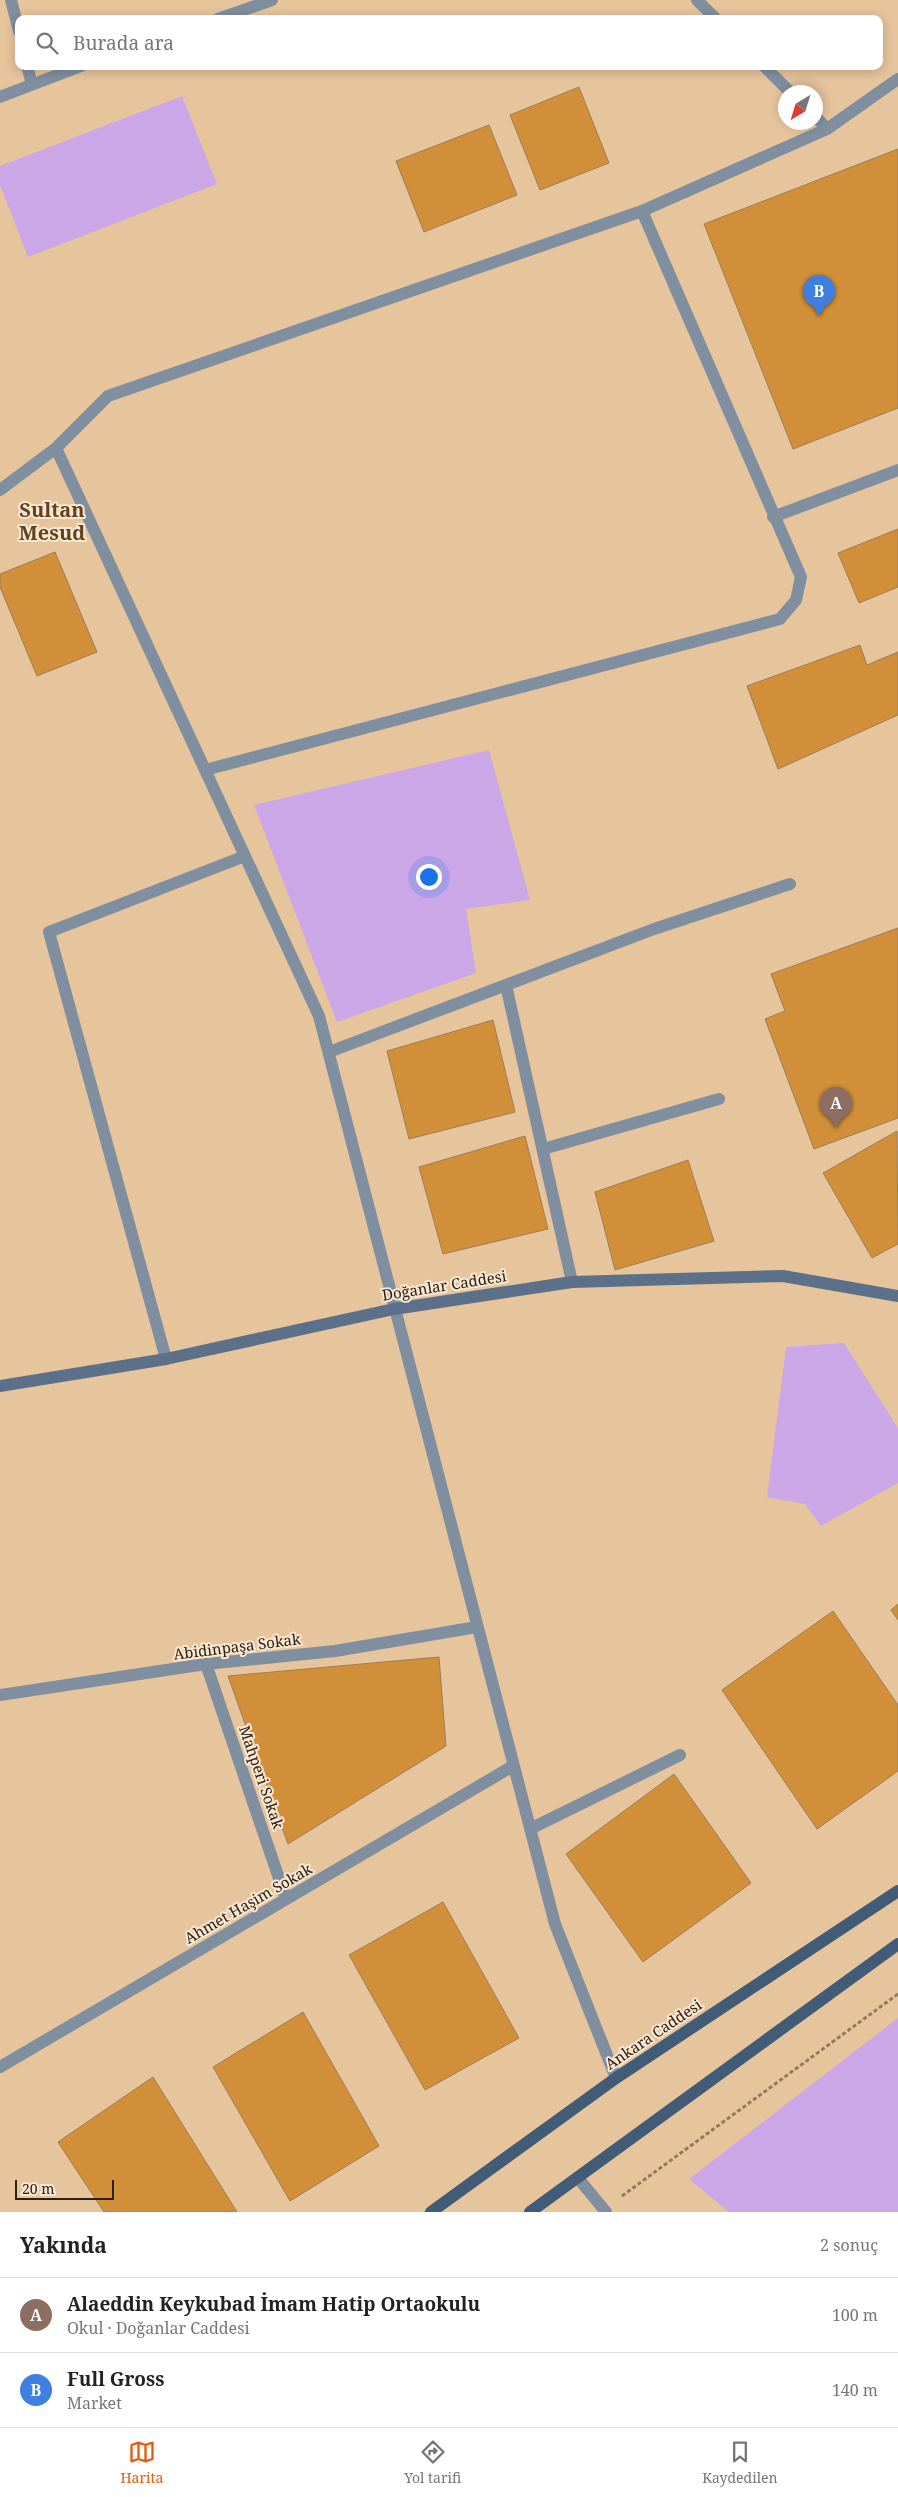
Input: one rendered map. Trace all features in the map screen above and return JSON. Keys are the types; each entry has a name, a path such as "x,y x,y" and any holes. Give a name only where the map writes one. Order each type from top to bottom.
{"main road":[{"name":"Ankara Caddesi","path":"431,2212 616,2078 898,1892"},
{"path":"530,2212 898,1944"}],"street":[{"path":"11,0 15,16"},
{"path":"229,15 272,0"},
{"path":"697,0 712,15"},
{"path":"28,70 32,84"},
{"path":"0,97 70,70"},
{"path":"768,70 783,85"},
{"path":"0,490 56,448 108,396 642,211 827,129 898,79"},
{"path":"823,125 827,129"},
{"path":"206,770 780,619 796,600 801,577 773,517 642,211"},
{"path":"56,448 319,1016 513,1766 556,1924 616,2078"},
{"path":"773,517 898,470"},
{"path":"166,1359 49,932 245,856"},
{"path":"329,1052 654,929 790,884"},
{"path":"506,985 572,1282"},
{"path":"543,1149 719,1098"},
{"name":"Doğanlar Caddesi","path":"0,1386 166,1359 394,1309 572,1282 783,1276 898,1296"},
{"name":"Abidinpaşa Sokak","path":"0,1695 206,1664 335,1651 477,1628"},
{"name":"Mahperi Sokak","path":"206,1664 286,1899"},
{"path":"530,1829 680,1754"},
{"name":"Ahmet Haşim Sokak","path":"0,2067 513,1766"},
{"path":"578,2178 605,2211"}],"path":[{"path":"605,2211 898,1994"}],"shaded area":[{"path":"182,96 217,184 28,257 0,185 0,166"},
{"path":"489,750 530,900 466,909 476,973 337,1022 254,805"},
{"path":"844,1343 898,1428 898,1483 821,1526 805,1504 767,1497 786,1347"},
{"path":"898,2018 898,2212 729,2212 689,2179"}],"building":[{"path":"579,87 609,163 540,190 510,115"},
{"path":"489,125 517,195 424,232 396,161"},
{"path":"898,149 898,408 793,449 704,224"},
{"path":"898,529 898,587 859,603 838,553"},
{"path":"55,552 97,652 37,676 0,587 0,574"},
{"path":"860,645 867,665 898,652 898,715 778,769 747,686"},
{"path":"898,928 898,1118 814,1149 765,1019 785,1011 771,974"},
{"path":"493,1020 515,1112 409,1139 387,1051"},
{"path":"897,1131 898,1244 872,1258 823,1173"},
{"path":"525,1136 548,1229 443,1254 419,1167"},
{"path":"688,1160 714,1241 615,1270 595,1192"},
{"path":"898,1604 898,1620 891,1610"},
{"path":"833,1611 898,1705 898,1771 817,1829 722,1690"},
{"path":"439,1657 446,1746 288,1844 228,1676"},
{"path":"674,1774 751,1883 643,1962 566,1854"},
{"path":"443,1902 519,2038 425,2090 349,1955"},
{"path":"303,2012 379,2146 290,2201 213,2067"},
{"path":"153,2077 237,2212 104,2212 58,2142"}],"place":[{"name":"Full Gross","path":"819,316"},
{"name":"Alaeddin Keykubad İmam Hatip Ortaokulu","path":"836,1128"}],"district":[{"name":"Sultan Mesud","path":"52,520"}]}
